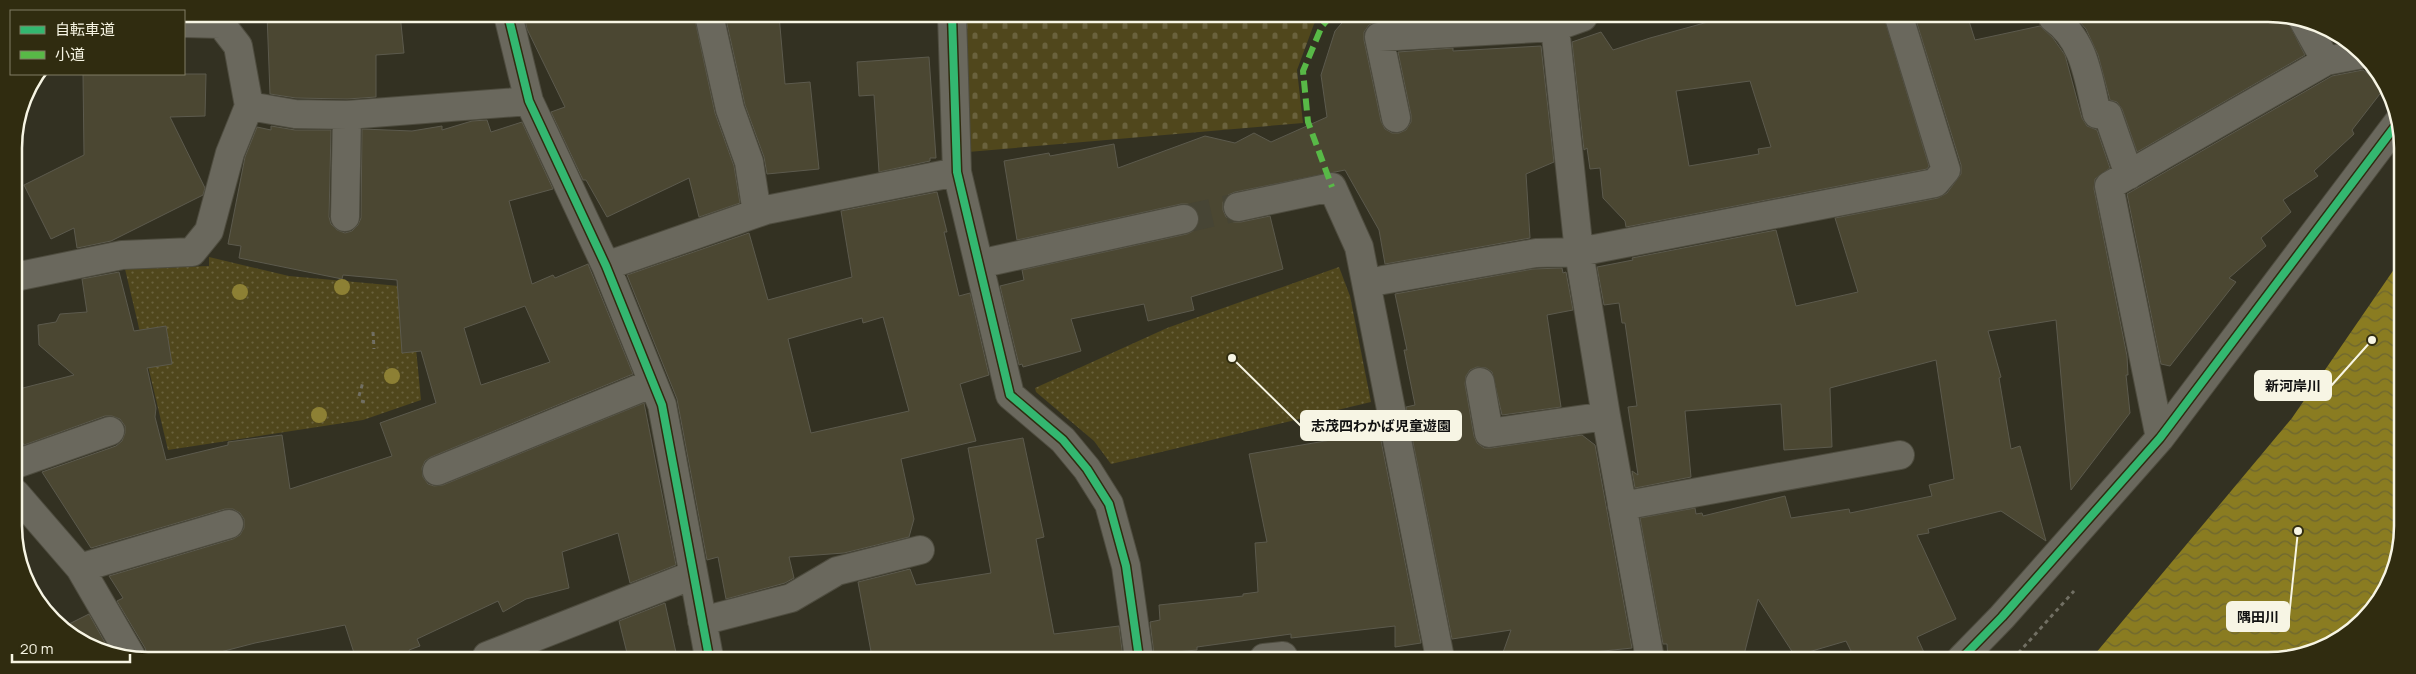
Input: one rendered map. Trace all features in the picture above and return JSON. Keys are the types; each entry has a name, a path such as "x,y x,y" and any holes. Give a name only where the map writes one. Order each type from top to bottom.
{"street":[{"path":"1396,118 1379,37 1555,27 1568,22"},
{"path":"1375,282 1536,253 1580,252 1935,183 1946,170 1901,22"},
{"path":"2059,22 2067,27 2080,50 2097,114 2108,115 2130,175"},
{"path":"23,275 122,255 192,252 209,231 230,153 249,106 238,46 224,23"},
{"path":"510,23 529,101 606,266 662,405 692,575 708,652"},
{"path":"711,23 730,109 749,162 757,213"},
{"path":"952,23 958,172 1010,395 1063,440 1087,469 1109,504 1126,566 1138,652"},
{"path":"1555,27 1580,252 1622,506 1642,651"},
{"path":"2309,30 2326,61"},
{"path":"2160,438 2109,186 2326,61 2353,56"},
{"path":"249,106 295,114 347,115 529,101"},
{"path":"345,217 347,115"},
{"path":"1969,651 2002,618 2160,438 2392,131"},
{"path":"606,266 757,213 958,172"},
{"path":"1238,207 1332,187 1375,282 1439,651"},
{"path":"979,264 1184,219"},
{"path":"1480,382 1490,433 1606,416"},
{"path":"436,470 653,383"},
{"path":"22,462 110,431"},
{"path":"1622,506 1900,455"},
{"path":"22,501 80,568 127,649"},
{"path":"80,568 230,524"},
{"path":"702,621 791,598 837,571 920,550"},
{"path":"498,652 692,575"}],"path":[{"path":"373,332 374,349"},
{"path":"359,396 363,382"}],"green space":[{"path":"1315,22 1297,70 1303,123 968,152 960,23"},
{"path":"209,257 289,276 410,287 421,400 363,420 168,450 125,269 209,266"},
{"path":"1339,267 1350,296 1371,402 1111,464 1094,441 1036,392 1035,388 1167,328"}],"water":[{"path":"2394,269 2394,526 2389,558 2384,574 2368,602 2351,620 2323,639 2284,650 2097,651 2292,418"}],"building":[{"path":"1342,22 1377,22 1369,25 1364,32 1364,40 1381,121 1385,129 1392,133 1406,130 1411,122 1398,52 1453,48 1453,51 1541,46 1554,162 1526,174 1530,238 1385,264 1379,230 1345,170 1235,192 1228,195 1223,202 1223,210 1226,217 1233,222 1241,222 1270,216 1283,269 1191,297 1194,310 1148,321 1144,304 1071,319 1081,351 1023,367 1022,364 1019,365 1000,286 1024,280 1022,270 1187,234 1195,230 1199,224 1199,216 1195,208 1188,204 1181,204 1017,240 1004,161 1049,153 1050,156 1114,144 1118,168 1205,136 1235,143 1254,133 1271,142 1327,117 1321,75 1335,31"},
{"path":"1707,22 1886,22 1929,166 1927,169 1626,227 1625,221 1603,198 1600,168 1590,169 1587,148 1584,150 1572,42 1601,32 1613,50","holes":["1750,81 1771,147 1758,149 1759,154 1689,166 1676,91"]},
{"path":"1917,22 1969,22 1975,40 2040,26 2053,38 2065,55 2082,118 2087,126 2097,130 2110,168 2095,179 2094,189 2127,356 2128,375 2126,375 2130,413 2071,490 2056,320 1988,331 2001,377 1999,378 2011,449 2020,446 2046,541 2001,511 1928,529 1929,533 1917,535 1956,619 1917,637 1923,651 1851,651 1846,641 1811,651 1792,651 1758,599 1745,651 1667,651 1667,644 1663,644 1640,518 1695,508 1696,514 1702,513 1703,516 1785,496 1791,518 1849,509 1850,513 1932,496 1929,485 1954,479 1936,360 1830,388 1832,447 1784,450 1781,404 1685,411 1691,477 1635,488 1632,471 1638,475 1628,407 1637,406 1625,323 1622,323 1619,303 1604,305 1597,267 1633,260 1632,258 1776,230 1796,306 1858,292 1835,218 1938,198 1947,193 1961,174 1961,165"},
{"path":"2080,22 2268,22 2290,25 2305,55 2137,152 2122,109 2117,102 2110,100 2098,55 2086,29"},
{"path":"267,23 401,23 404,53 376,55 376,97 347,99 296,98 270,94"},
{"path":"526,23 696,23 715,113 734,166 740,203 699,217 689,178 607,217 586,180 583,180 551,112 565,107"},
{"path":"727,23 780,23 785,84 810,82 819,169 767,174 764,157 745,105"},
{"path":"929,57 936,158 879,172 874,95 859,96 857,62"},
{"path":"2363,70 2370,75 2381,93 2352,130 2354,134 2314,171 2318,176 2283,200 2291,212 2261,238 2266,246 2229,278 2236,282 2170,366 2161,364 2127,194 2332,76"},
{"path":"206,74 205,116 170,117 205,188 203,195 111,241 77,248 74,228 51,239 24,185 84,155 83,75"},
{"path":"487,120 491,132 522,122 553,189 509,201 532,284 553,275 555,278 588,264 633,374 431,457 425,461 422,468 423,477 428,484 434,486 443,485 644,403 676,565 630,583 618,533 562,552 569,588 526,599 503,612 498,601 417,639 420,646 409,650 410,652 354,652 345,625 221,652 146,652 117,601 123,598 109,576 233,539 240,535 244,528 244,519 240,513 233,509 225,509 91,548 42,472 116,446 122,441 125,426 120,419 105,416 24,445 22,442 22,388 74,375 39,345 38,325 56,322 60,314 87,312 82,279 119,272 134,331 166,326 172,364 147,368 156,408 155,417 166,460 228,445 228,442 282,435 290,489 392,456 380,423 436,403 421,351 402,353 397,280 343,275 342,279 239,258 241,246 228,244 245,157 257,127 271,130 271,126 295,130 331,130 329,217 331,224 337,230 345,233 352,231 358,225 361,218 362,129 412,131 442,126 442,130 472,121","holes":["525,306 550,362 481,385 464,328"]},
{"path":"937,192 947,232 944,232 959,296 970,293 989,375 960,384 976,441 901,459 914,519 909,537 844,553 789,557 794,578 785,583 726,599 718,557 707,560 677,399 627,275 749,233 768,300 852,277 841,211","holes":["883,317 909,411 811,433 788,339 862,318 863,323"]},
{"path":"1562,268 1563,273 1566,272 1573,310 1547,315 1561,407 1502,415 1492,372 1486,368 1477,367 1470,370 1466,376 1465,384 1474,436 1477,443 1484,448 1582,435 1595,445 1632,648 1600,651 1503,651 1511,630 1452,639 1406,407 1415,405 1404,350 1407,350 1395,294 1533,269"},
{"path":"1376,415 1421,643 1395,647 1395,626 1291,638 1291,634 1197,647 1197,650 1154,652 1150,622 1160,620 1159,605 1243,596 1243,594 1258,592 1255,543 1267,542 1249,454 1331,440 1329,427"},
{"path":"1023,438 1044,537 1036,539 1054,634 1119,626 1122,652 871,652 858,582 910,569 916,585 991,573 968,448"},
{"path":"665,603 676,652 627,652 619,621"},
{"path":"89,614 106,644 85,635 69,624"}],"tunnel":[{"path":"1184,219 1238,207"}],"marked path":[{"path":"1325,22 1303,71 1308,122 1332,187"}],"cycle path":[{"path":"510,23 529,101 606,266 662,405 708,652"},
{"path":"952,23 957,172 1010,395 1063,440 1087,469 1109,504 1126,566 1138,652"},
{"path":"1969,651 2002,617 2160,438 2392,131"}],"place":[{"name":"新河岸川","path":"2372,340"},
{"name":"志茂四わかば児童遊園","path":"1232,358"},
{"name":"隅田川","path":"2298,531"}]}
